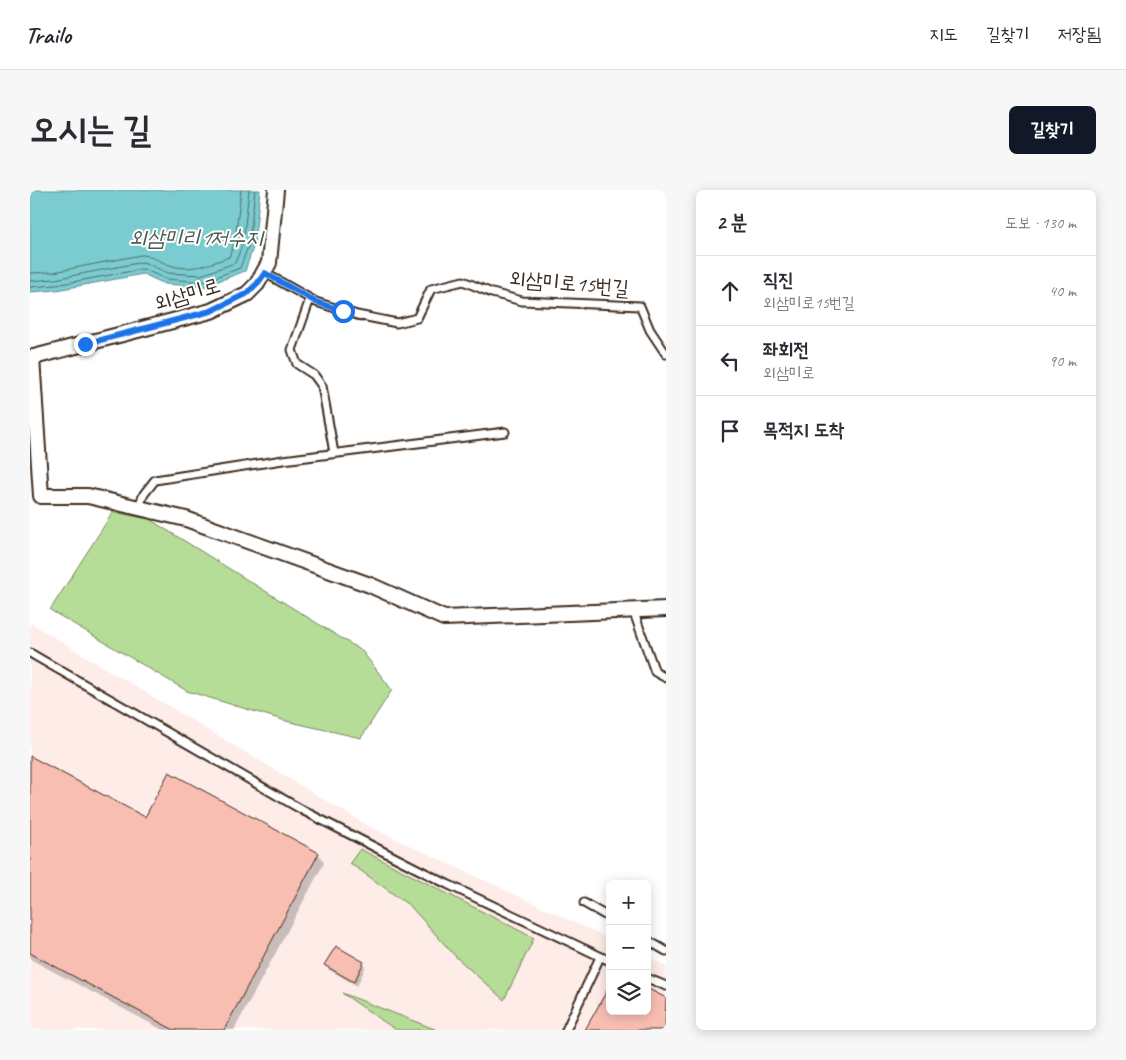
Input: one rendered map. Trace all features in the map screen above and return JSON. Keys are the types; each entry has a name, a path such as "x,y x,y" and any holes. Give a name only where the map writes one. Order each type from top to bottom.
{"street":[{"name":"외삼미로","path":"31,358 211,311 246,294 257,284 269,263 276,190"},
{"path":"31,358 41,496 88,496 186,519 352,578 444,618 666,609"}],"lane":[{"name":"외삼미로15번길","path":"265,273 310,299 357,315 397,323 417,318 431,289 463,281 492,293 522,301 640,306 650,330 666,354"},
{"path":"310,299 292,350 297,364 314,376 322,386 334,453"},
{"path":"138,508 144,494 155,480 334,453 505,432"},
{"path":"633,610 655,672 666,678"},
{"path":"30,654 304,811 447,884 606,959"},
{"path":"584,903 606,916"},
{"path":"651,942 666,951"},
{"path":"566,1030 600,957"},
{"path":"651,980 666,986"}],"shaded area":[{"path":"30,623 370,827 606,937 606,1015 651,1015 651,959 666,966 666,1030 30,1030"}],"green space":[{"path":"113,512 149,519 362,651 392,690 361,738 286,721 187,691 50,610"},
{"path":"360,849 534,938 504,1000 456,957 410,906 350,863"},
{"path":"342,993 437,1030 396,1030"}],"water":[{"name":"외삼미리1저수지","path":"30,190 260,190 254,245 245,271 203,287 165,284 143,274 57,290 30,292"}],"building":[{"path":"30,756 145,817 169,772 319,853 224,1030 174,1030 30,953"},
{"path":"336,946 364,962 354,982 324,965"},
{"path":"651,990 666,998 665,1030 585,1030 606,992 606,1015 651,1015"}],"route":[{"path":"85,344 211,311 230,304 246,294 265,273 316,302 343,311"}]}
